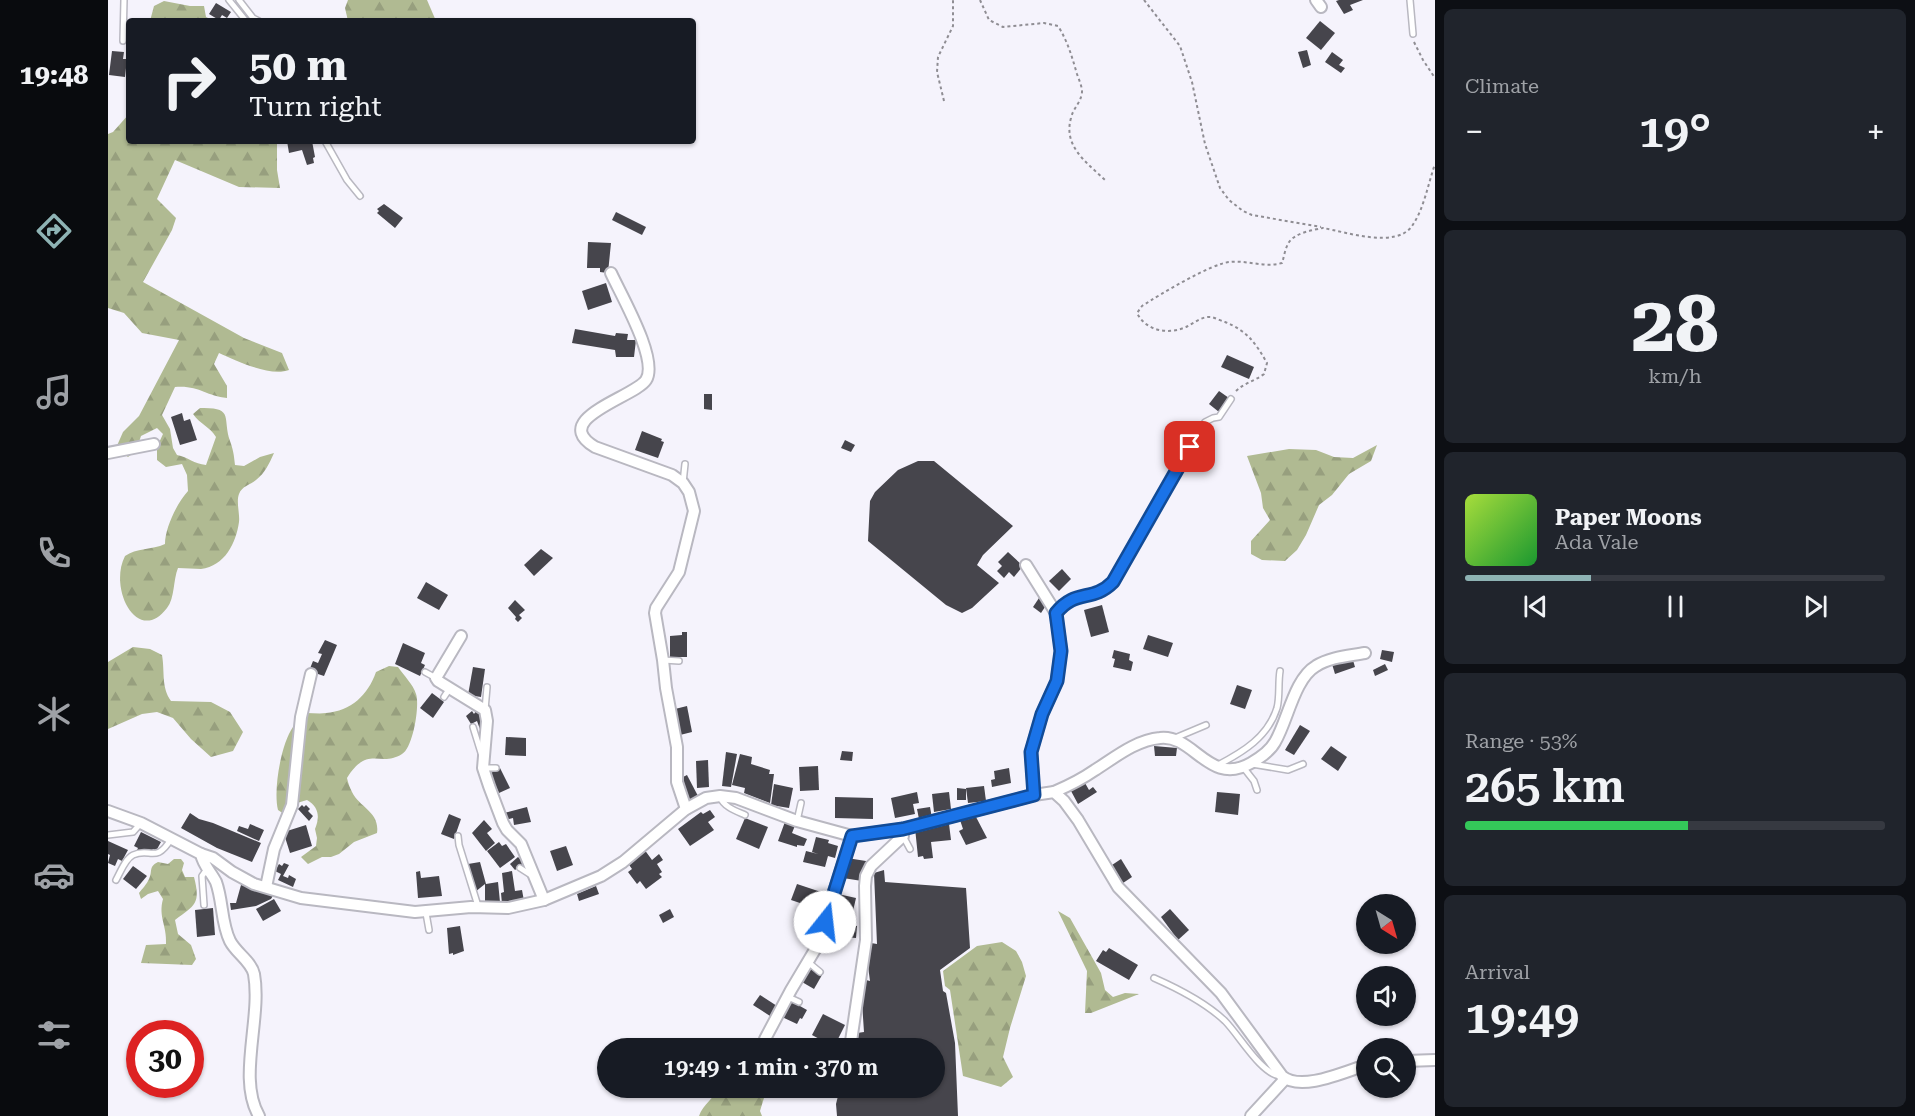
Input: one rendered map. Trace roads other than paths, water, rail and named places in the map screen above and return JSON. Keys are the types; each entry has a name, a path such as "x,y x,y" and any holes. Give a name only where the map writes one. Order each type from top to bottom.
{"street":[{"path":"611,273 646,349 648,371 646,380 640,386 594,413 582,427 581,433 585,441 595,447 672,475 683,483 689,492 694,511 679,572 656,608 666,688 677,747 677,782 686,809"},
{"path":"108,453 154,444"},
{"path":"1026,565 1056,613 1061,651 1057,681 1042,714 1031,752 1034,795"},
{"path":"461,636 436,678 447,692 485,710 487,721 483,763 503,823 521,844 544,900"},
{"path":"108,812 170,836 201,854 213,858 243,879 301,898 364,908 426,913 478,906 508,908 544,900 601,876 622,862 686,809 706,798 720,796 736,798 797,821 852,836 903,832 1034,795 1054,792 1073,783 1122,752 1161,738 1173,738 1201,758 1217,766 1228,769 1246,765 1265,753 1274,744 1305,675 1316,666 1342,657 1365,653"},
{"path":"266,887 274,849 292,805 301,717 311,674"},
{"path":"1054,792 1078,820 1118,887 1221,993 1283,1078 1291,1082 1305,1083 1356,1068"},
{"path":"851,1038 866,940 866,876 871,866 903,832"},
{"path":"766,1038 816,948 852,836"},
{"path":"201,854 202,862 218,889 230,942 249,964 254,975 256,1019 252,1042 250,1089 259,1116"},
{"path":"1416,1061 1435,1060"},
{"path":"1251,1116 1283,1078"}],"lane":[{"path":"123,41 124,0"},
{"path":"229,0 244,18"},
{"path":"239,0 253,18"},
{"path":"1410,0 1413,34"},
{"path":"327,144 346,180 360,196"},
{"path":"1056,613 1067,601 1104,591 1113,582 1205,422 1219,417 1231,399"},
{"path":"683,483 685,464"},
{"path":"663,660 679,661"},
{"path":"1217,766 1248,748 1268,728 1277,707 1280,671"},
{"path":"424,672 436,678"},
{"path":"485,710 487,687"},
{"path":"1173,738 1206,725"},
{"path":"473,727 483,763 496,768"},
{"path":"1246,765 1288,770 1303,764"},
{"path":"1246,765 1257,790"},
{"path":"720,796 722,802 745,815"},
{"path":"797,821 801,803"},
{"path":"108,835 133,832 141,823"},
{"path":"903,832 910,849"},
{"path":"158,848 170,836"},
{"path":"116,880 130,858 134,855 159,853 166,847 170,836"},
{"path":"458,836 478,906"},
{"path":"520,868 535,878"},
{"path":"204,905 202,876 207,869"},
{"path":"426,913 429,930"},
{"path":"808,962 820,972"},
{"path":"1154,978 1178,988 1219,1016 1269,1073 1283,1078"},
{"path":"788,997 799,1002"}]}
